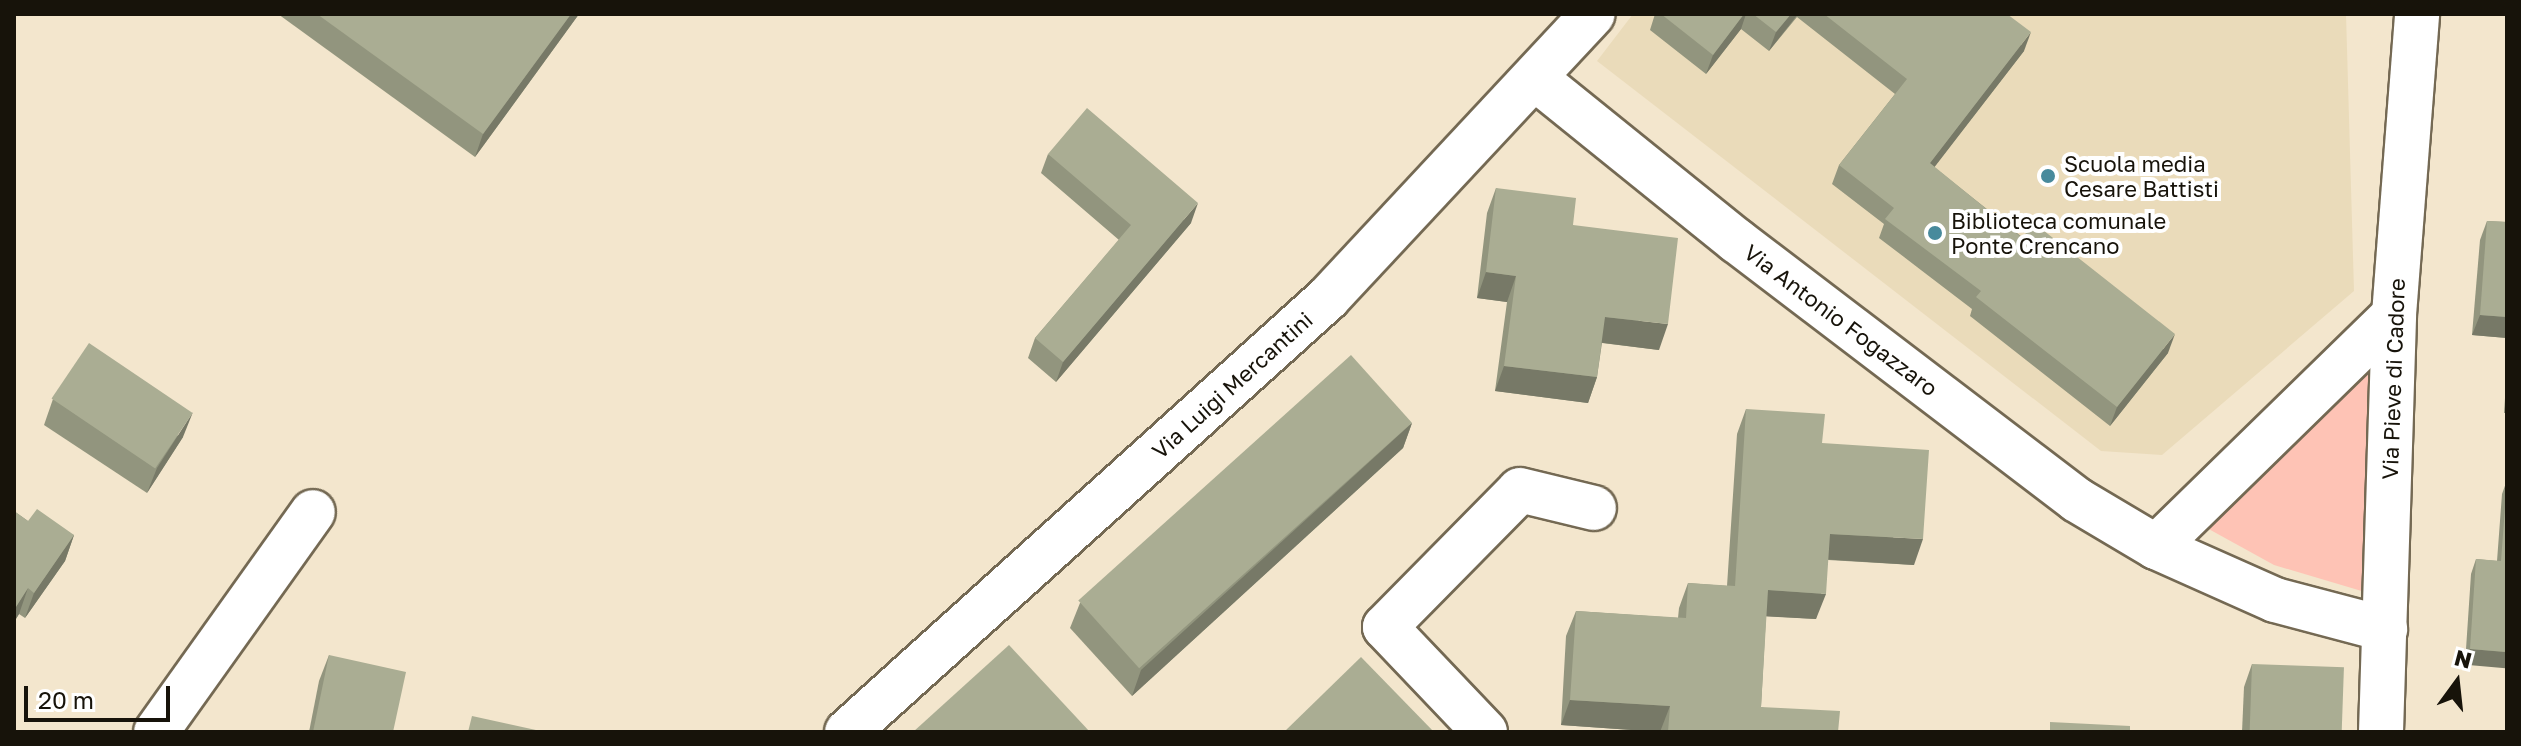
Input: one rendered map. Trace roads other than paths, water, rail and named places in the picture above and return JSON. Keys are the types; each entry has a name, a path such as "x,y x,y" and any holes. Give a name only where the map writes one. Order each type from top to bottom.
{"street":[{"name":"Via Luigi Mercantini","path":"847,732 1328,298 1536,79 1593,14"},
{"name":"Via Pieve di Cadore","path":"2381,732 2394,315 2421,18"},
{"name":"Via Antonio Fogazzaro","path":"1536,79 1737,241 2077,500 2156,547 2275,600 2385,629"},
{"path":"2156,547 2394,315"},
{"path":"1485,732 1385,627 1520,490 1594,508"},
{"path":"156,732 313,512"}],"place":[{"name":"Scuola media Cesare Battisti","path":"2048,176"},
{"name":"Biblioteca comunale Ponte Crencano","path":"1935,233"}]}
